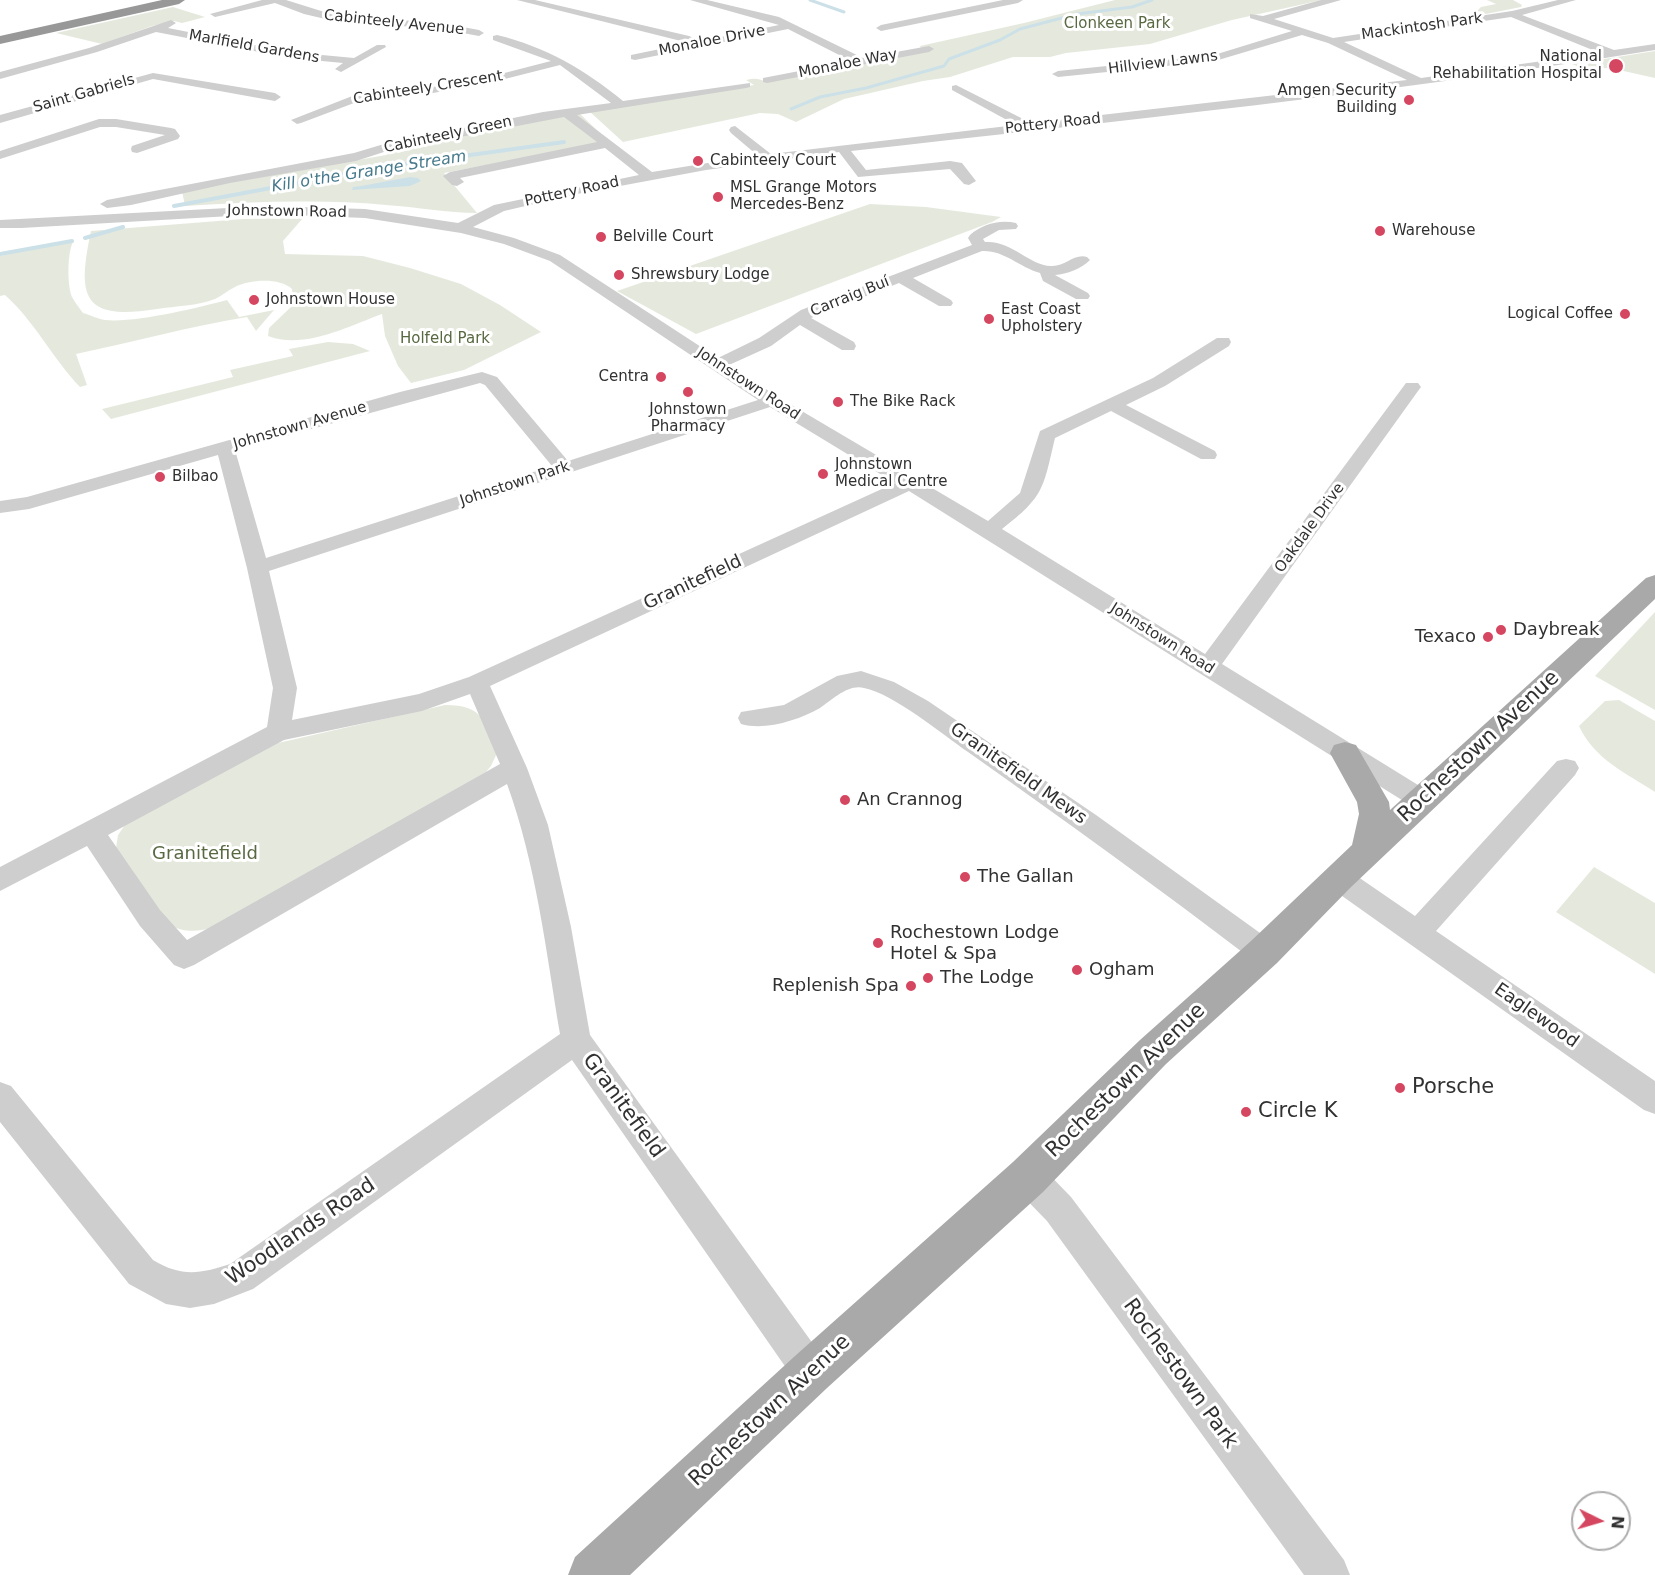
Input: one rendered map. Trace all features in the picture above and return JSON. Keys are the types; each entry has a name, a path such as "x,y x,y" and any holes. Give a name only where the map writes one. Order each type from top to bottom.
{"highway":[{"path":"0,34 152,0"},
{"path":"0,40 179,0"}],"main road":[{"name":"Rochestown Avenue","path":"593,1575 811,1372 1028,1177 1153,1052 1264,952 1338,878 1655,584"},
{"path":"1346,753 1373,802 1375,814 1367,851"}],"street":[{"path":"215,14 276,0"},
{"name":"Cabinteely Avenue","path":"276,0 308,12 334,18 441,26 479,33"},
{"path":"522,0 689,39 699,44"},
{"path":"695,0 753,12 790,26 860,61"},
{"path":"722,5 734,0"},
{"path":"881,28 1018,0"},
{"path":"1336,0 1258,18 1332,41 1419,81"},
{"name":"Mackintosh Park","path":"1518,0 1539,6"},
{"name":"Mackintosh Park","path":"1332,41 1512,14 1571,0"},
{"name":"Mackintosh Park","path":"1512,14 1605,45"},
{"name":"Marlfield Gardens","path":"5,74 93,50 174,22"},
{"name":"Monaloe Drive","path":"635,57 790,26"},
{"name":"Marlfield Gardens","path":"154,28 290,55 355,61"},
{"name":"Hillview Lawns","path":"1058,74 1215,58 1301,32"},
{"path":"497,38 546,54 585,77 619,104"},
{"path":"1368,71 1387,66 1445,70 1605,45"},
{"name":"Pottery Road","path":"458,229 498,208 649,176 767,157 1341,93 1419,81 1605,45 1655,47"},
{"name":"Marlfield Gardens","path":"338,70 380,47"},
{"name":"Monaloe Way","path":"767,80 929,49"},
{"name":"Cabinteely Crescent","path":"297,120 360,97 427,91 477,83 560,62"},
{"name":"Saint Gabriels","path":"0,119 153,76 275,97"},
{"name":"Cabinteely Green","path":"95,205 131,201 230,178 356,157 384,147 566,112 746,85"},
{"path":"956,88 1029,127"},
{"path":"566,112 649,176"},
{"name":"Saint Gabriels","path":"2,153 108,122 171,132 174,136 137,149"},
{"path":"735,130 767,157"},
{"path":"457,182 450,176 607,144"},
{"path":"842,148 863,174 950,165 957,166 969,181"},
{"path":"46,211 75,208"},
{"path":"412,219 498,208"},
{"name":"Johnstown Road","path":"0,224 255,210 326,212 412,219 525,246 555,258 772,401 908,484 989,530 1422,800"},
{"path":"1011,225 1005,224 978,234 975,238 980,247 1001,248 1047,270 1060,270 1082,260"},
{"name":"Carraig Buí","path":"848,346 798,321 807,313 980,247"},
{"path":"1047,270 1048,278 1082,296"},
{"name":"Carraig Buí","path":"900,277 945,303"},
{"path":"716,365 765,342 798,321"},
{"path":"989,530 1028,497 1036,478 1047,435 1159,382 1223,342"},
{"name":"Johnstown Avenue","path":"0,507 29,502 482,377 491,381 564,468"},
{"name":"Oakdale Drive","path":"1205,666 1217,656 1412,387"},
{"name":"Johnstown Park","path":"258,568 772,401"},
{"path":"1111,404 1208,455"},
{"path":"225,447 258,568 285,688 278,732"},
{"name":"Granitefield","path":"0,880 278,732 422,702 477,683 908,484"},
{"name":"Granitefield Mews","path":"750,718 780,716 850,681 862,679 875,682 930,714 1110,837 1264,952"},
{"name":"Granitefield","path":"477,683 514,768 535,825 557,927 576,1040 811,1372"},
{"path":"92,832 150,918 184,956 514,768"},
{"path":"1416,934 1566,768"},
{"name":"Eaglewood","path":"1338,878 1655,1098"},
{"name":"Woodlands Road","path":"0,1097 141,1272 157,1284 172,1290 196,1291 218,1287 241,1277 576,1040"},
{"name":"Rochestown Park","path":"1028,1177 1059,1209 1329,1575"}],"green space":[{"name":"Clonkeen Park","path":"1115,0 1322,0 1232,20 1150,44 1066,53 1050,57 1013,57 950,77 844,99 796,122 778,114 760,113 623,142 589,111 754,85 746,80 756,79 766,82 922,51 920,46"},
{"path":"1487,0 1513,0 1522,5 1486,14 1477,11 1481,7 1496,4"},
{"path":"173,7 205,17 182,23 174,21 152,26 102,44 56,33"},
{"name":"National Rehabilitation Hospital","path":"1655,51 1655,78 1610,68 1584,69 1572,64"},
{"path":"578,112 604,137 597,144 444,173 477,213 336,202 260,202 185,206 182,191 386,155 404,147"},
{"path":"870,204 926,207 1001,217 696,334 617,291"},
{"name":"Holfeld Park","path":"303,218 283,241 285,254 363,256 410,268 461,284 500,305 541,332 464,370 411,383 398,366 385,336 382,314 341,330 311,338 282,340 268,336 269,328 293,305 292,289 280,283 264,281 248,283 232,288 215,299 201,303 132,312 113,311 99,307 91,299 86,288 85,273 91,231 243,219"},
{"path":"74,240 69,260 70,292 83,313 97,318 118,320 149,317 227,300 239,317 274,310 256,331 247,317 183,329 76,354 87,385 80,387 16,306 5,295 0,296 0,256"},
{"path":"328,342 353,344 370,351 111,419 102,409 233,377 230,370 293,356 289,349"},
{"path":"1655,612 1655,710 1595,676"},
{"path":"1619,700 1655,721 1655,792 1602,756 1585,738 1579,726 1605,701"},
{"name":"Granitefield","path":"445,705 468,708 481,717 497,753 486,772 215,927 191,931 169,924 116,848 118,835 127,822 278,743"},
{"path":"1594,867 1655,903 1655,974 1556,912"}],"shaded area":[{"path":"410,177 421,181 410,186 352,190 353,187"}],"waterway":[{"path":"810,0 844,12"},
{"path":"791,109 820,97 866,88 944,66 949,59 1000,40 1020,29 1077,14 1132,7 1152,0"},
{"name":"Kill o'the Grange Stream","path":"174,206 384,167 564,142"},
{"name":"Kill o'the Grange Stream","path":"85,238 123,227"},
{"name":"Kill o'the Grange Stream","path":"0,254 72,241"}],"place":[{"name":"National Rehabilitation Hospital","path":"1616,66"},
{"name":"Amgen Security Building","path":"1409,100"},
{"name":"Cabinteely Court","path":"698,161"},
{"name":"MSL Grange Motors Mercedes-Benz","path":"718,197"},
{"name":"Warehouse","path":"1380,231"},
{"name":"Belville Court","path":"601,237"},
{"name":"Shrewsbury Lodge","path":"619,275"},
{"name":"Johnstown House","path":"254,300"},
{"name":"Logical Coffee","path":"1625,314"},
{"name":"East Coast Upholstery","path":"989,319"},
{"name":"Centra","path":"661,377"},
{"name":"Johnstown Pharmacy","path":"688,392"},
{"name":"The Bike Rack","path":"838,402"},
{"name":"Johnstown Medical Centre","path":"823,474"},
{"name":"Bilbao","path":"160,477"},
{"name":"Daybreak","path":"1501,630"},
{"name":"Texaco","path":"1488,637"},
{"name":"An Crannog","path":"845,800"},
{"name":"The Gallan","path":"965,877"},
{"name":"Rochestown Lodge Hotel & Spa","path":"878,943"},
{"name":"Ogham","path":"1077,970"},
{"name":"The Lodge","path":"928,978"},
{"name":"Replenish Spa","path":"911,986"},
{"name":"Porsche","path":"1400,1088"},
{"name":"Circle K","path":"1246,1112"}]}
